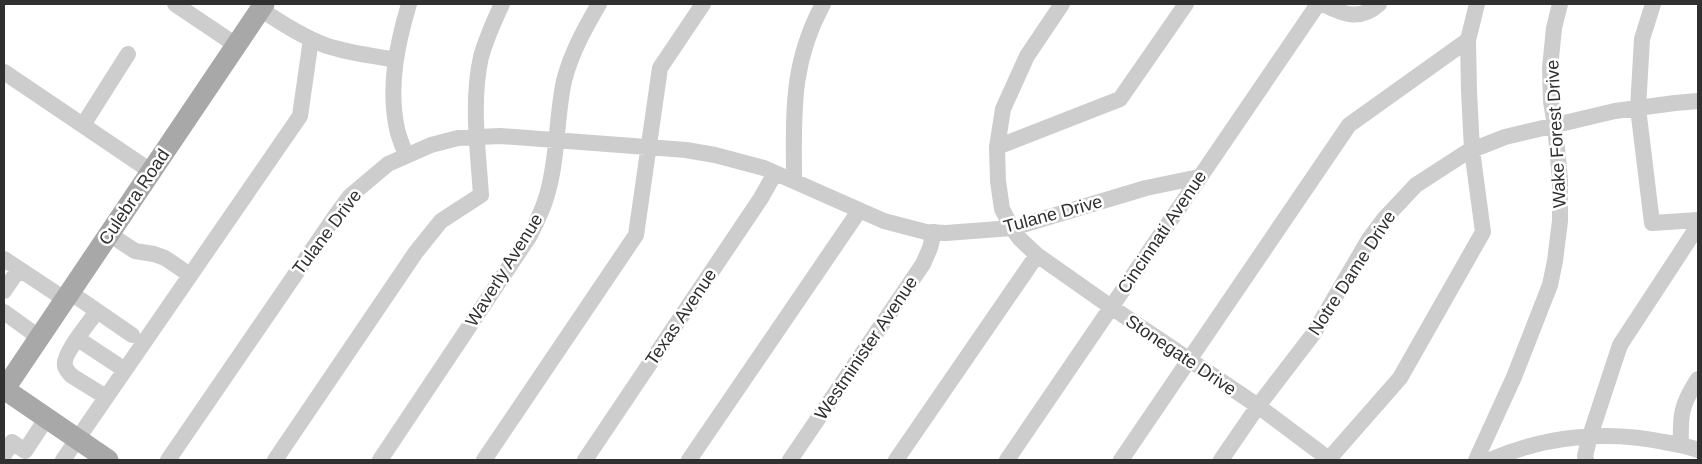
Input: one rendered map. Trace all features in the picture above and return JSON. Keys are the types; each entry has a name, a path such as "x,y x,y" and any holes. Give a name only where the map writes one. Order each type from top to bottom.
{"main road":[{"name":"Culebra Road","path":"4,389 68,297 262,6"},
{"path":"4,389 76,440 108,460"}],"street":[{"path":"175,4 236,45"},
{"path":"406,155 397,130 393,82 395,60 409,4"},
{"path":"275,460 416,252 441,221 481,195 476,104 481,58 494,19 502,4"},
{"name":"Waverly Avenue","path":"380,460 529,237 541,215 548,193 564,81 572,55 599,4"},
{"path":"484,460 636,235 660,68 703,4"},
{"path":"794,181 794,100 797,76 803,50 813,22 823,4"},
{"path":"1012,228 1002,208 998,181 997,147 1003,109 1027,56 1062,4"},
{"path":"997,147 1120,99 1186,4"},
{"name":"Cincinnati Avenue","path":"1008,460 1318,4"},
{"path":"1323,4 1339,12 1358,15 1379,4"},
{"path":"1329,460 1400,378 1483,232 1472,150 1468,40 1477,4"},
{"name":"Wake Forest Drive","path":"1476,460 1514,377 1550,285 1560,221 1560,180 1556,125 1551,102 1550,68 1554,28 1560,4"},
{"path":"1653,4 1642,40 1638,108 1652,223 1698,220"},
{"path":"262,6 290,28 311,39 341,50 395,60"},
{"path":"63,460 103,396 186,272 300,116 311,39"},
{"path":"1121,460 1350,125 1468,40"},
{"path":"83,125 128,54"},
{"path":"4,72 152,172"},
{"name":"Notre Dame Drive","path":"1221,460 1258,406 1314,333 1369,239 1403,197 1416,186 1435,172 1472,150 1505,137 1615,111 1698,101"},
{"name":"Tulane Drive","path":"168,460 350,196 366,180 388,164 431,145 458,138 500,136 686,150 715,155 775,173 884,221 909,228 946,233 1012,228 1146,188 1199,177"},
{"name":"Texas Avenue","path":"585,460 761,198 775,173"},
{"path":"689,460 859,211"},
{"path":"1586,460 1585,456 1590,436 1620,345 1698,226"},
{"name":"Stonegate Drive","path":"1012,228 1037,255 1111,308 1258,406 1329,460"},
{"name":"Westminister Avenue","path":"790,460 923,264 934,232"},
{"path":"110,234 135,250 160,256 186,272"},
{"path":"896,460 1037,255"},
{"path":"4,259 9,280 68,297 98,311 132,335"},
{"path":"98,311 67,355 65,366 72,376 103,396"},
{"path":"4,312 40,338"},
{"path":"78,339 122,368"},
{"path":"1681,445 1680,421 1685,401 1698,379"},
{"path":"4,455 12,442 25,451 46,419"},
{"path":"1490,460 1530,446 1590,436 1639,437 1698,450"}]}
